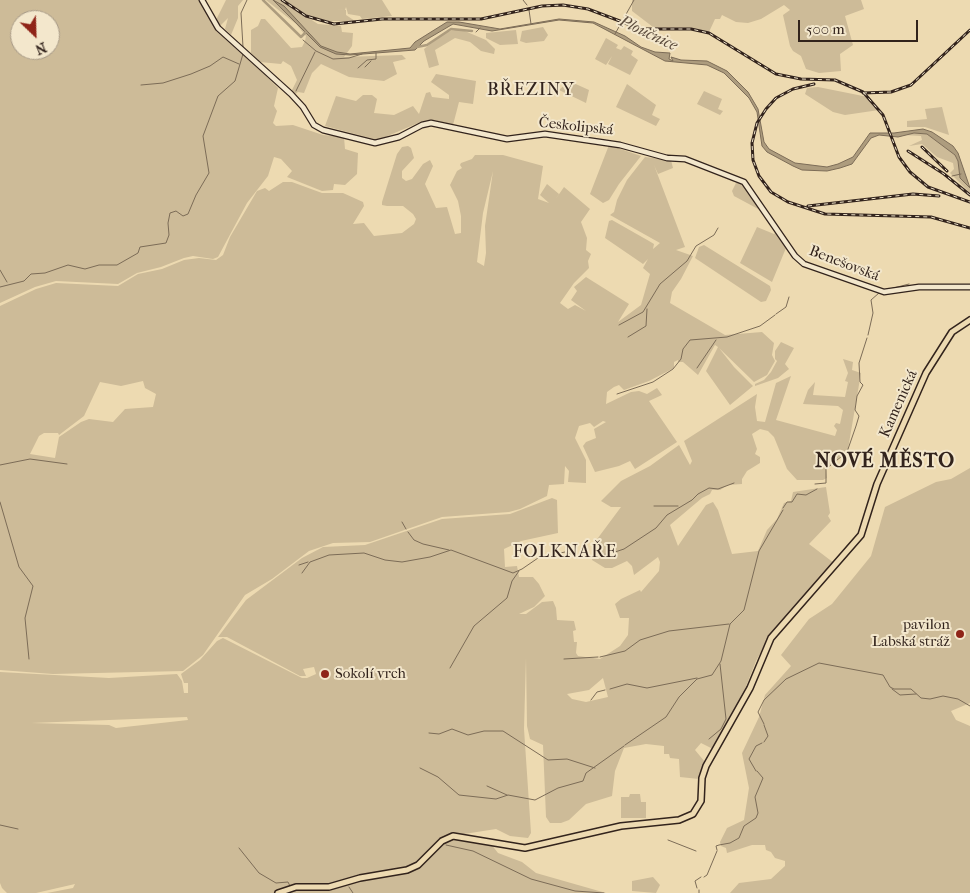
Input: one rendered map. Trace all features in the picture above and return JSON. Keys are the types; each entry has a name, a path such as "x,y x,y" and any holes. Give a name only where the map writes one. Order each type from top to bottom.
{"main road":[{"name":"Českolipská","path":"202,0 218,28 297,100 316,128 375,143 399,137 431,123 508,139 540,133 620,145 653,155 686,159 721,171"},
{"name":"Benešovská","path":"721,171 739,178 749,186 794,256 801,262 884,292 919,287 970,287"},
{"name":"Kamenická","path":"278,893 293,888 329,887 360,878 406,870 418,865 442,841 453,836 525,848 621,826 677,820 691,816 700,804 702,778 706,766 750,688 769,642 861,535 876,484 925,375 952,332 970,320"}],"shaded area":[{"path":"0,0 201,0 217,29 278,88 274,106 277,111 273,123 276,126 293,125 323,135 344,137 345,149 358,153 357,174 345,185 334,184 333,190 322,191 287,177 292,171 281,159 274,157 268,176 247,203 218,257 213,259 193,256 184,258 161,267 137,273 118,284 56,281 35,287 0,303"},
{"path":"226,0 243,0 238,6 238,18 231,35 225,29 228,18 220,26 216,20"},
{"path":"266,0 280,0 318,24 341,26 342,32 353,33 352,46 344,57 402,55 406,59 393,62 397,74 384,81 349,77 321,64 312,73 304,93 298,92 294,95 291,92 297,80 291,66 283,61 281,64 260,62 251,53 251,30 258,26 261,19 265,19 291,48 302,47 305,41 306,36 296,24"},
{"path":"273,0 284,6 321,46 337,52 350,54 410,48 415,42 447,22 459,22 500,29 559,19 594,22 625,36 641,47 655,52 670,53 669,59 673,61 671,57 681,60 707,61 727,71 748,92 758,109 764,142 769,149 795,163 827,167 853,157 870,133 894,133 923,129 932,132 953,146 958,153 970,188 960,178 958,161 955,155 927,134 914,133 898,137 879,135 871,138 852,164 827,171 802,170 767,152 762,146 757,112 749,98 724,73 707,65 665,61 593,23 559,20 492,31 453,24 424,41 415,50 350,55 336,54 320,47"},
{"path":"284,0 382,0 392,16 362,19 360,16 348,14 346,7 346,15 355,21 328,21 307,15"},
{"path":"632,0 861,0 864,9 845,16 853,45 840,54 841,71 819,73 806,69 801,56 793,51 790,46 783,15 790,10 784,5 761,19 748,23 736,22 722,15 720,19 715,19 709,32 691,28 651,29 653,27 632,11"},
{"path":"543,27 548,35 544,41 526,43 520,41 522,31"},
{"path":"460,29 486,40 495,49 494,54 481,51 470,42 455,38 435,50 439,65 429,68 424,49 446,32"},
{"path":"516,30 518,44 500,45 486,38 486,33"},
{"path":"606,38 618,45 616,48 621,50 624,46 633,51 631,55 638,60 630,75 608,64 612,56 606,65 595,59"},
{"path":"436,74 476,81 473,104 459,102 453,125 434,120 423,121 378,140 325,126 336,96 356,101 363,95 372,95 377,99 374,113 394,115 413,106 419,114 426,93 430,92 432,97 449,99 449,95 431,82"},
{"path":"569,81 589,90 586,103 559,90"},
{"path":"627,84 656,105 652,115 660,119 656,126 616,107"},
{"path":"818,87 868,97 879,110 845,115 833,112 805,94 807,88"},
{"path":"704,91 722,99 718,109 723,111 720,115 697,104"},
{"path":"942,107 949,135 925,127 907,127 907,121 927,119 925,109"},
{"path":"914,133 927,134 955,155 958,160 960,178 970,188 970,193 950,173 954,169 953,163 937,157 922,144 909,146 922,140 921,136 904,135"},
{"path":"609,145 641,156 609,200 603,203 590,194"},
{"path":"408,146 411,148 414,158 402,171 402,178 406,181 412,179 423,164 430,160 433,166 425,184 436,208 447,207 455,234 461,233 461,216 458,201 450,185 457,171 462,168 461,163 472,159 475,155 503,155 543,166 538,199 549,203 540,195 547,184 559,194 555,200 564,187 590,209 581,222 587,238 586,250 591,254 588,261 589,268 574,283 560,303 568,309 575,305 586,311 571,300 577,291 574,287 586,277 629,304 618,322 641,305 650,274 643,268 648,259 643,264 605,238 609,221 612,220 654,244 653,249 660,243 610,215 614,212 617,200 627,180 645,157 671,160 673,168 658,174 654,165 685,247 676,250 693,256 672,292 670,303 725,335 762,332 774,343 772,355 775,361 767,375 754,382 719,348 753,386 730,405 706,371 718,347 715,345 698,375 683,362 678,362 678,360 674,362 674,368 649,381 624,390 619,385 614,387 607,392 606,404 631,392 639,391 647,394 657,388 662,395 649,401 677,442 635,469 630,461 595,472 583,446 586,442 596,438 594,429 606,422 603,421 594,427 590,423 579,426 575,438 586,460 586,483 568,482 569,471 565,466 564,484 549,485 547,496 520,509 509,512 442,517 370,542 333,543 309,551 272,579 245,595 203,655 183,671 53,674 0,670 0,306 36,289 56,283 118,286 138,274 162,269 184,260 199,258 216,260 223,255 230,237 257,191 265,188 269,191 283,182 292,182 322,193 343,193 363,202 364,206 353,224 364,223 374,236 402,233 414,224 416,219 413,214 403,206 387,206 382,205 382,202 397,154 402,147","holes":["493,171 485,226 486,253 484,266 477,262 483,213","143,381 145,388 156,394 153,407 125,409 113,422 89,419 81,422 59,437 55,458 30,454 39,436 44,433 58,433 59,435 84,416 100,382 121,386"]},
{"path":"740,182 745,186 760,210 734,196 732,191 736,183"},
{"path":"757,227 774,234 776,232 786,248 772,282 740,263"},
{"path":"704,245 770,286 771,290 766,301 761,302 695,258 699,247"},
{"path":"781,342 794,348 785,364 789,369 778,378 755,386 755,384 764,380 771,372 777,361 775,359 775,351"},
{"path":"843,359 853,362 852,370 861,373 848,449 826,470 827,478 823,480 797,480 787,469 774,437 768,431 760,429 752,434 757,449 755,454 760,457 760,463 747,471 742,479 742,484 728,485 720,490 712,490 710,494 702,498 670,525 678,546 706,505 713,502 718,510 732,554 758,551 767,530 777,519 784,503 791,501 793,492 826,487 830,513 828,516 831,521 809,544 834,563 769,637 756,661 741,699 713,749 701,743 695,750 705,762 699,779 680,777 679,759 670,758 669,754 664,754 664,746 646,744 624,748 615,771 612,796 586,804 569,820 561,823 550,823 546,817 543,745 530,739 527,726 526,658 524,729 531,833 528,838 510,836 496,829 452,834 439,841 417,863 404,869 325,885 296,885 275,893 47,893 73,888 75,884 36,893 7,893 2,888 0,883 0,672 109,678 177,674 182,681 184,693 188,693 188,683 184,683 181,674 200,660 217,641 223,638 302,678 307,678 316,674 314,667 303,669 306,676 300,676 227,637 218,637 246,600 302,558 323,547 365,545 442,519 510,514 552,498 557,500 558,533 521,541 504,549 505,567 517,566 519,577 533,577 545,596 534,607 519,614 526,614 542,602 553,601 557,620 574,621 576,630 573,631 574,642 577,642 576,653 578,656 600,659 620,646 628,635 629,618 620,618 615,604 640,590 641,592 659,571 660,562 658,557 634,575 632,566 627,561 612,568 605,568 592,560 592,546 621,507 611,507 601,501 621,481 650,466 679,445 690,465 692,461 684,441 757,394 755,407 757,421 765,422 776,383 791,376 776,420 835,436 837,430 834,426 836,423 840,424 843,410 838,406 803,404 808,390 815,382 813,395 845,397 848,382 845,381 848,373","holes":["603,678 608,697 586,702 572,699 567,694 589,690","187,717 188,720 116,728 109,725 31,723"]},
{"path":"970,468 970,703 951,711 956,720 970,726 970,893 730,893 739,883 771,879 785,866 785,861 775,858 771,852 766,850 765,845 752,845 727,853 726,848 721,846 720,842 727,828 744,820 749,788 742,753 759,717 765,695 791,666 781,655 809,619 832,604 871,556 885,507 936,482 951,479"},
{"path":"630,794 640,794 641,802 646,802 646,818 621,818 621,797 629,797"},
{"path":"451,838 491,844 498,853 522,862 536,873 606,893 281,893 289,890 409,871"},
{"path":"653,877 660,885 656,893 632,891 632,881"}],"waterway":[{"path":"243,47 241,13 247,0"},
{"path":"263,0 301,37 306,32"},
{"path":"523,0 527,5"},
{"path":"615,34 634,0"},
{"path":"529,10 531,24"},
{"name":"Ploučnice","path":"476,32 480,28"},
{"path":"417,47 427,45 451,29 472,31"},
{"path":"303,40 316,51 333,59 349,58 362,54"},
{"path":"296,91 315,52"},
{"path":"358,68 367,60 376,59 376,53"},
{"path":"0,287 24,281 31,274 45,273 68,265 85,269 99,265 117,265 138,253 140,247 166,243 169,235 168,223 170,213 176,211 183,216 188,214 196,195 209,173 203,136 218,96 235,81 243,54"},
{"path":"141,85 163,83 191,74 210,66 223,57 239,64"},
{"path":"365,67 371,61"},
{"path":"952,176 961,174"},
{"path":"619,325 643,312 660,284 687,261 696,246 714,235 718,228"},
{"path":"0,270 7,282"},
{"path":"886,290 909,284"},
{"path":"868,335 873,313 871,300 879,293"},
{"path":"776,314 786,307 789,297"},
{"path":"628,337 646,326 647,309"},
{"path":"617,394 653,382 673,369 681,359 683,349 690,340 727,337 760,326 775,315"},
{"path":"815,484 826,483 826,469 847,452 859,416 855,410 857,396 863,385 860,382 859,363 867,338"},
{"path":"697,368 716,340"},
{"path":"0,465 30,459 67,464"},
{"path":"567,552 577,557 609,554 624,549 656,528 667,515 692,500 698,494 709,488 718,489 734,483"},
{"path":"783,508 787,502 792,502 797,494 806,495 817,489"},
{"path":"0,502 19,567 33,586 25,618 29,659"},
{"path":"654,506 678,506"},
{"path":"625,745 666,717 679,697 697,679 712,675 721,661 730,624 744,610 759,551 783,510"},
{"path":"402,522 406,529"},
{"path":"408,532 414,540 423,544 449,550"},
{"path":"302,573 310,562 329,555 364,553 385,560 402,562 430,557 451,550 513,573 538,558 565,552"},
{"path":"299,565 308,562"},
{"path":"450,668 474,626 507,598 512,581 519,571"},
{"path":"600,657 625,651 640,640 669,631 729,624"},
{"path":"564,659 598,657"},
{"path":"764,724 758,712 764,700 786,679 819,663 883,675 890,687 894,689 911,689 921,698 930,699 943,696 958,699 970,706"},
{"path":"709,739 721,729 726,719 720,664"},
{"path":"610,689 627,684 647,688 697,678"},
{"path":"892,689 900,695 916,694"},
{"path":"591,700 597,692 605,690"},
{"path":"764,725 768,736 764,742"},
{"path":"429,733 439,734 452,729 468,735 484,731 503,731 548,760 567,759 595,768"},
{"path":"756,771 749,759 756,746 762,743"},
{"path":"420,768 438,777 459,795 496,799 508,795 535,800 558,788 583,781 586,773 624,746"},
{"path":"717,850 716,846 730,843 739,838 744,826 756,818 758,813 755,797 763,778 757,771"},
{"path":"487,786 507,795"},
{"path":"0,825 18,829"},
{"path":"668,840 696,851"},
{"path":"446,845 473,851 531,879 575,891 604,893"},
{"path":"239,848 259,873 276,883 288,882 291,888"},
{"path":"704,877 707,875 717,851"},
{"path":"697,888 695,881 701,877"},
{"path":"349,887 353,893"}],"railway":[{"path":"282,0 306,16 334,24 382,19 481,19 542,6 563,5 588,9 641,29 691,29 709,33 776,74 801,79 835,80 863,92 883,115 899,157 910,172 928,187 970,202"},
{"path":"863,93 891,92 911,85 970,30"},
{"path":"814,84 793,89 776,98 757,123 752,143 753,160 759,176 771,192 788,202 825,214 931,217 970,228"},
{"path":"922,147 947,171"},
{"path":"908,151 944,174 970,195"},
{"path":"808,206 913,194 939,196"}],"place":[{"name":"pavilon Labská stráž","path":"960,634"},
{"name":"Sokolí vrch","path":"325,674"}],"district":[{"name":"BŘEZINY","path":"531,91"},
{"name":"NOVÉ MĚSTO","path":"885,462"},
{"name":"FOLKNÁŘE","path":"565,553"}]}
